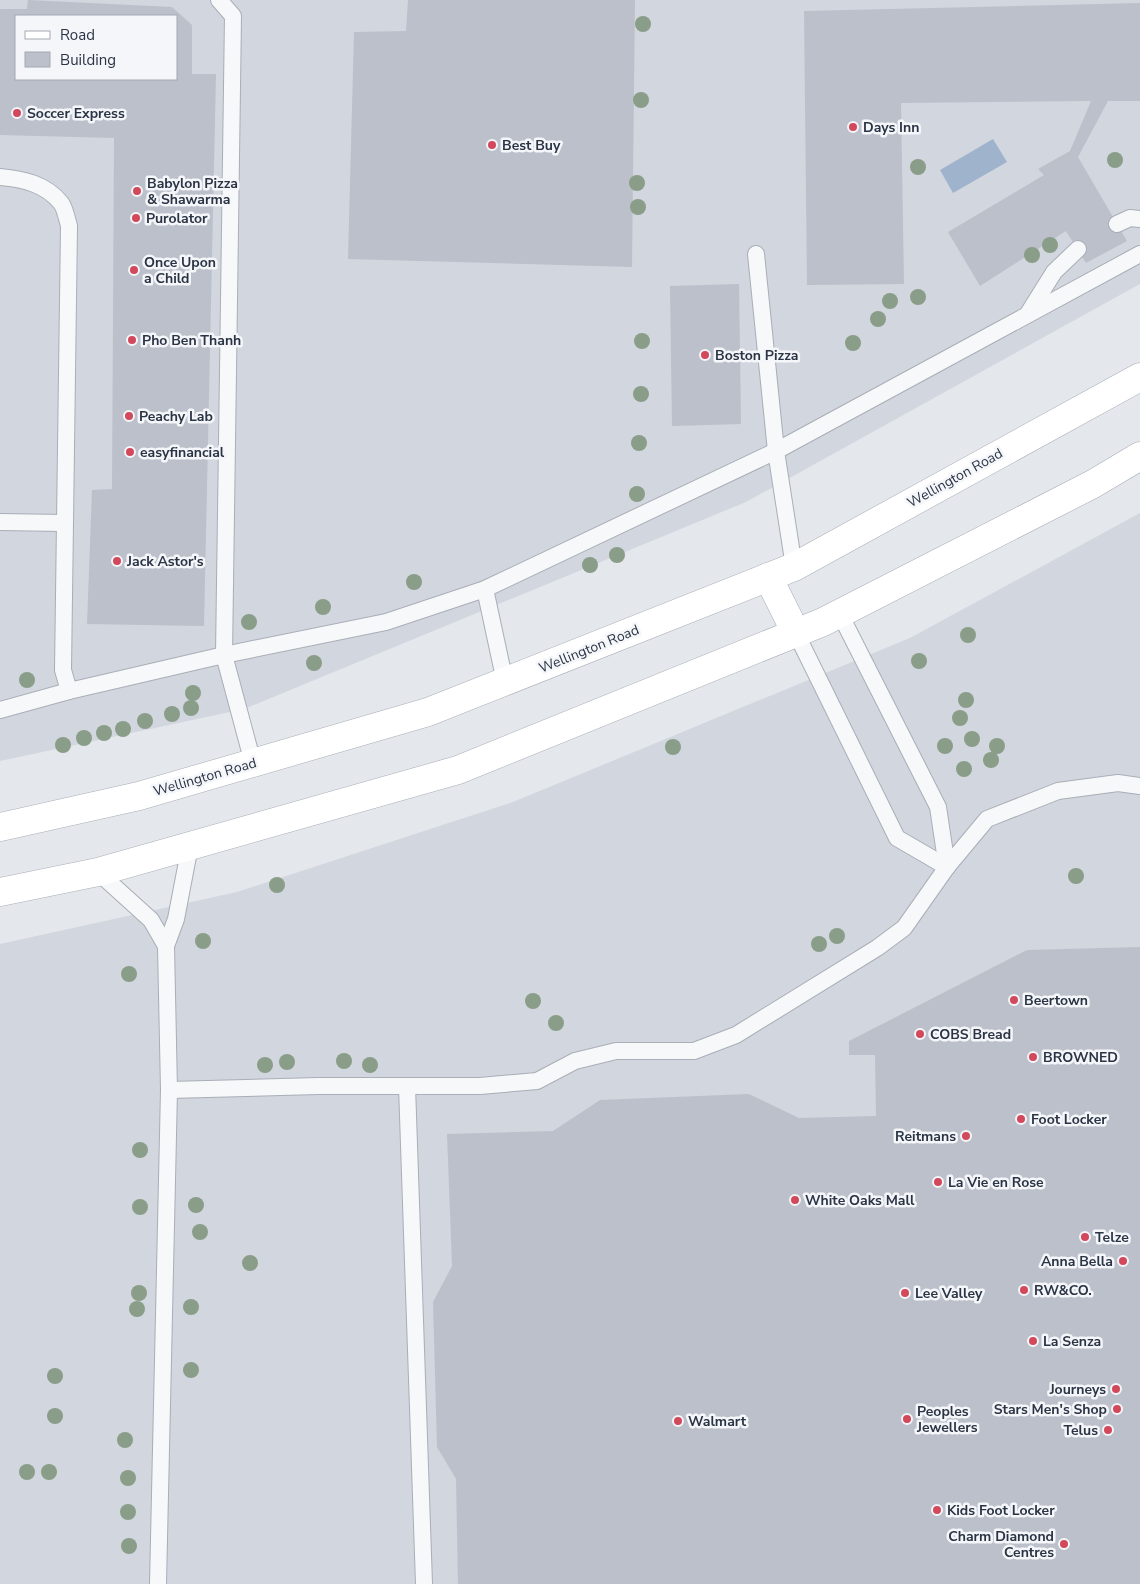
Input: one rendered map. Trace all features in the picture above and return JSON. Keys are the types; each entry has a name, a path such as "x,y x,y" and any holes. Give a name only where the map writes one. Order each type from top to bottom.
{"main road":[{"name":"Wellington Road","path":"0,827 139,796 428,712 505,682 794,567 1140,377"},
{"path":"0,892 98,872 458,770 796,634 840,614 1093,484 1140,456"},
{"path":"768,577 796,634"}],"lane":[{"path":"219,0 233,16 224,655 253,763"},
{"path":"0,177 25,179 46,190 62,204 69,226 63,523 63,670 69,691"},
{"path":"1117,224 1130,218 1140,219"},
{"path":"1028,314 1054,272 1078,249"},
{"path":"756,254 776,451 794,567"},
{"path":"0,710 69,691 224,655 386,622 485,589 776,451 1140,254"},
{"path":"0,522 63,523"},
{"path":"485,589 505,682"},
{"path":"840,614 938,807 947,867"},
{"path":"796,634 897,838 947,867"},
{"path":"169,1090 318,1086 480,1086 537,1081 575,1061 608,1053 694,1051 736,1035 877,948 904,928 947,867 987,819 1058,791 1118,783 1140,786"},
{"path":"158,1584 169,1090 166,946 176,919 190,846"},
{"path":"98,872 151,920 166,946"},
{"path":"407,1086 424,1584"}],"shaded area":[{"path":"0,0 1140,0 1140,284 746,502 244,709 0,761"},
{"path":"1140,513 1140,1584 0,1584 0,944 237,892 513,802 910,638"}],"water":[{"path":"993,139 1007,162 953,193 940,170"}],"building":[{"path":"28,0 172,7 192,25 192,74 216,74 204,626 87,624 92,490 112,489 114,138 0,135 0,9 27,9"},
{"name":"Best Buy","path":"408,0 635,0 632,267 348,259 354,32 406,31"},
{"name":"Days Inn","path":"1140,3 1140,101 1108,101 1078,157 1127,241 1086,263 1066,231 980,286 948,232 1044,175 1038,169 1070,151 1091,101 901,103 904,284 807,285 804,11"},
{"name":"Boston Pizza","path":"739,284 741,424 672,426 670,286"},
{"name":"White Oaks Mall","path":"1140,947 1140,1584 458,1584 456,1479 437,1447 433,1302 452,1266 447,1134 553,1131 600,1100 749,1094 799,1118 876,1116 875,1055 849,1055 849,1041 1027,950"}],"place":[{"name":"Soccer Express","path":"17,113"},
{"name":"Days Inn","path":"853,127"},
{"name":"Best Buy","path":"492,145"},
{"name":"Babylon Pizza & Shawarma","path":"137,191"},
{"name":"Purolator","path":"136,218"},
{"name":"Once Upon a Child","path":"134,270"},
{"name":"Pho Ben Thanh","path":"132,340"},
{"name":"Boston Pizza","path":"705,355"},
{"name":"Peachy Lab","path":"129,416"},
{"name":"easyfinancial","path":"130,452"},
{"name":"Jack Astor's","path":"117,561"},
{"name":"Beertown","path":"1014,1000"},
{"name":"COBS Bread","path":"920,1034"},
{"name":"BROWNED","path":"1033,1057"},
{"name":"Foot Locker","path":"1021,1119"},
{"name":"Reitmans","path":"966,1136"},
{"name":"La Vie en Rose","path":"938,1182"},
{"name":"White Oaks Mall","path":"795,1200"},
{"name":"Telze","path":"1085,1237"},
{"name":"Anna Bella","path":"1123,1261"},
{"name":"RW&CO.","path":"1024,1290"},
{"name":"Lee Valley","path":"905,1293"},
{"name":"La Senza","path":"1033,1341"},
{"name":"Journeys","path":"1116,1389"},
{"name":"Stars Men's Shop","path":"1117,1409"},
{"name":"Peoples Jewellers","path":"907,1419"},
{"name":"Walmart","path":"678,1421"},
{"name":"Telus","path":"1108,1430"},
{"name":"Kids Foot Locker","path":"937,1510"},
{"name":"Charm Diamond Centres","path":"1064,1544"}]}
